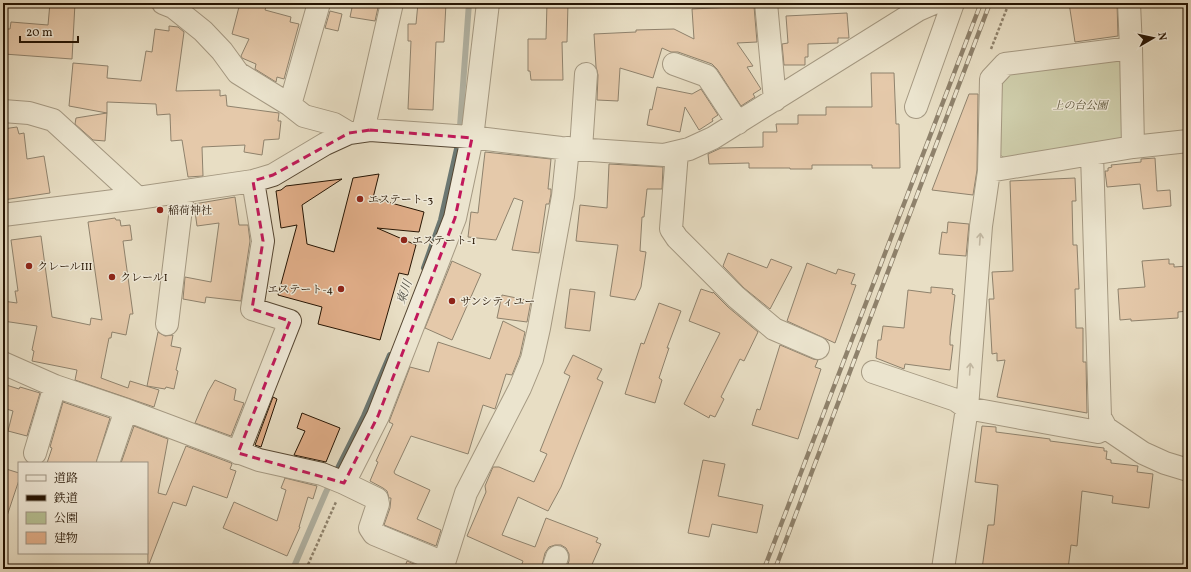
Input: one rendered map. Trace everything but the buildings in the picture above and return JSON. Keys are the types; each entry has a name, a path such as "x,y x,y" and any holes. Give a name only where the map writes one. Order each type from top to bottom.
{"street":[{"path":"163,3 173,7 203,32 222,51 238,73 290,105 304,116 356,132"},
{"path":"290,105 319,3"},
{"path":"356,132 392,3"},
{"path":"344,483 378,416 455,218 465,137 488,3"},
{"path":"766,3 775,100"},
{"path":"3,215 183,192 253,181 273,175 325,144 356,132 370,130 664,155 689,149 713,138 918,10 934,3"},
{"path":"916,107 953,3"},
{"path":"1129,3 1133,147"},
{"path":"944,569 967,408 981,226 989,171 991,79 1005,64 1131,48"},
{"path":"674,64 707,76 738,123"},
{"path":"3,363 54,386 126,410 238,453 259,460 322,474 344,483 377,499 378,504 370,528 374,534 448,567 466,493 520,388 532,359 563,196 574,148 586,74"},
{"path":"3,112 29,113 53,120 138,198"},
{"path":"989,171 1133,147 1188,141"},
{"path":"677,152 671,229 677,238 736,297 774,329 818,348"},
{"path":"1092,154 1100,417 1106,428 1143,453 1165,463 1188,470"},
{"path":"238,453 290,320 252,309 263,241 253,181"},
{"path":"167,324 183,192"},
{"path":"873,372 956,400 967,408 1098,432 1106,428"},
{"path":"35,453 54,386"},
{"path":"108,462 126,410"}],"path":[{"path":"997,72 984,67 1009,3"},
{"path":"306,569 344,483"}],"highlighted area":[{"path":"370,130 472,138 455,218 378,416 344,483 238,453 290,321 252,309 263,241 253,181 273,175 349,133"}],"green space":[{"name":"上の台公園","path":"1118,57 1125,62 1124,137 1119,143 1006,159 999,154 998,81 1009,72"}],"waterway":[{"name":"東川","path":"424,268 441,220 459,140 469,3"},
{"name":"東川","path":"293,569 326,492 364,416 390,355"}],"railway":[{"path":"764,569 981,3"},
{"path":"775,569 990,3"}],"place":[{"name":"エステート-3","path":"360,199"},
{"name":"稲荷神社","path":"160,210"},
{"name":"エステート-1","path":"404,240"},
{"name":"クレールIII","path":"29,266"},
{"name":"クレールI","path":"112,277"},
{"name":"エステート-4","path":"341,289"},
{"name":"サンシティユー","path":"452,301"}]}
